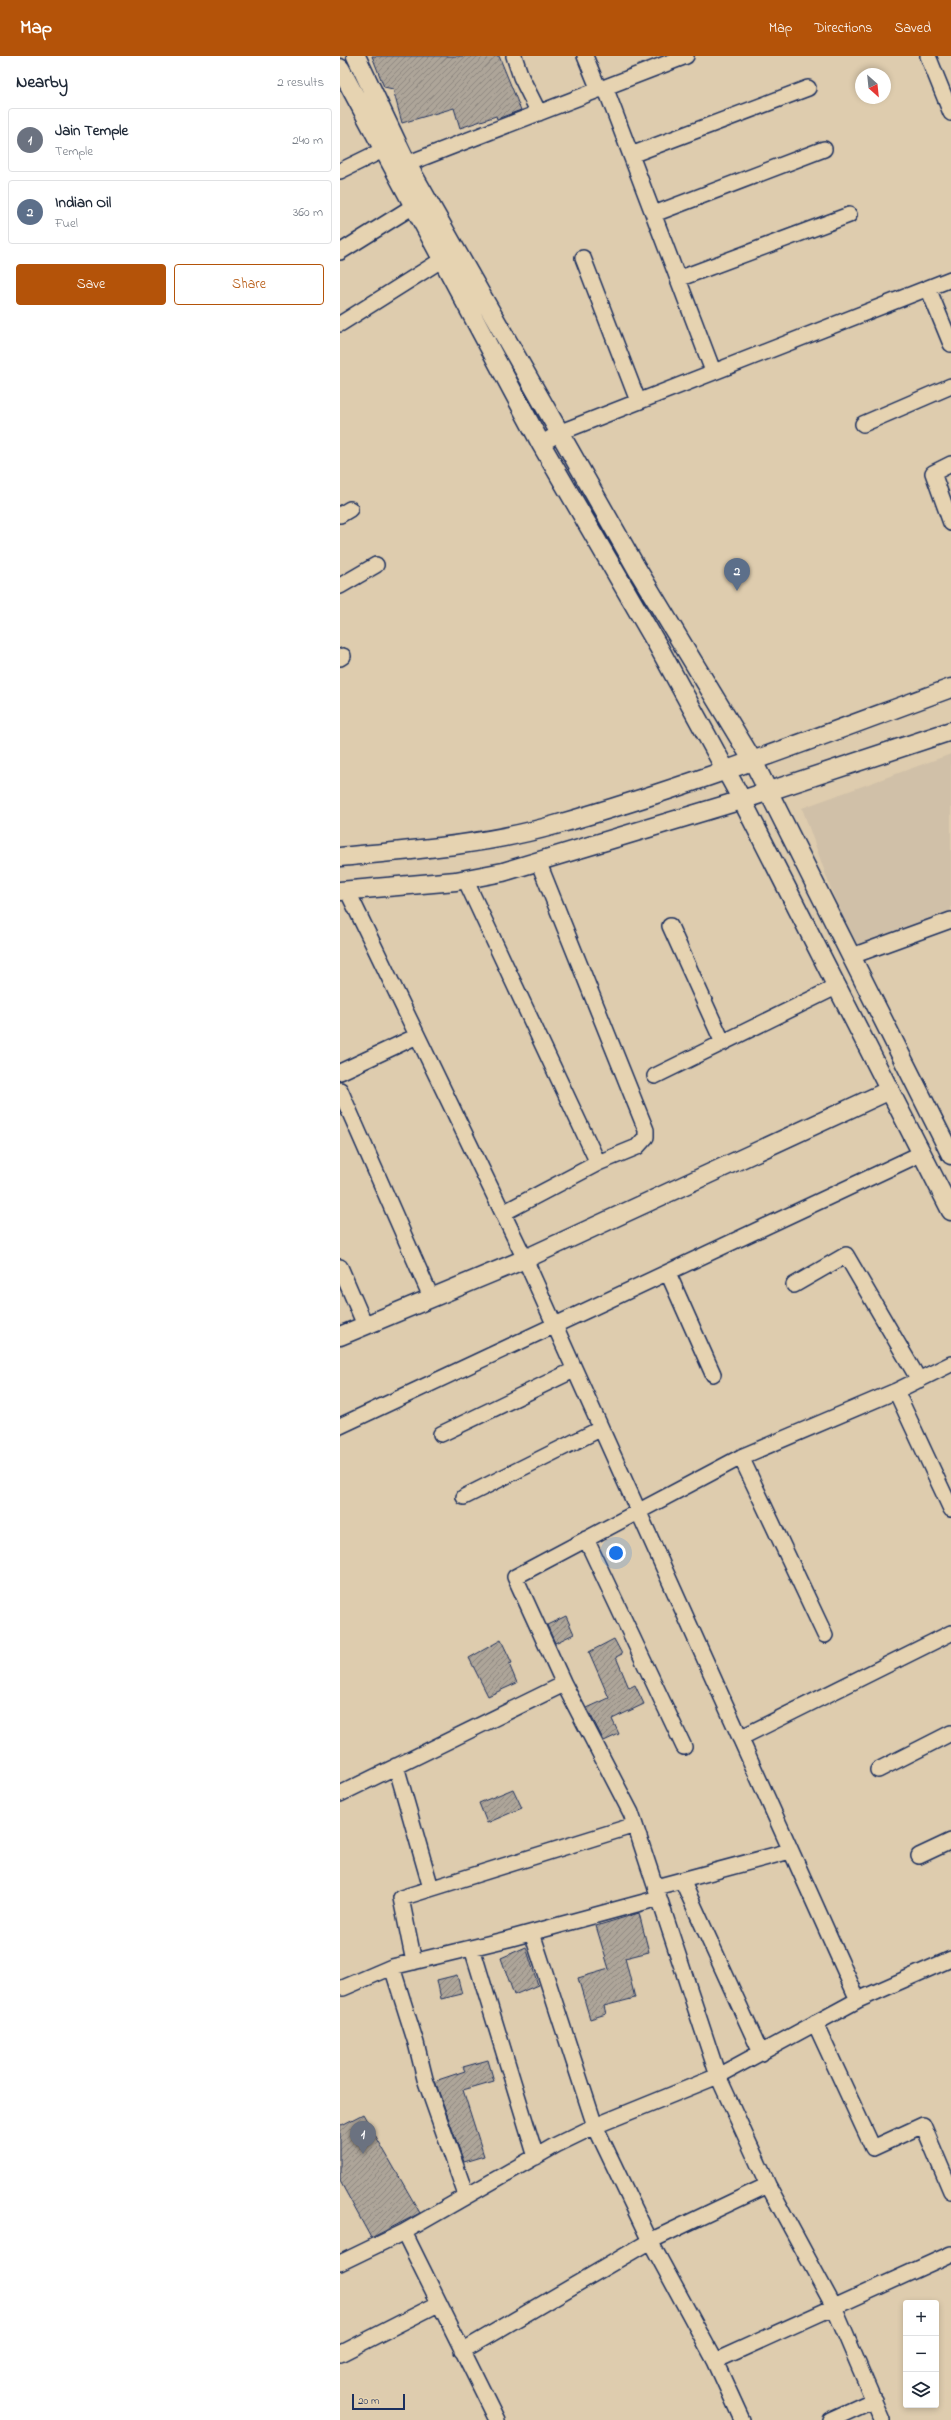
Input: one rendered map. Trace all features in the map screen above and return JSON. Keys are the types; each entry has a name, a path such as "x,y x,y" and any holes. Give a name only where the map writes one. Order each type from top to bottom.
{"street":[{"path":"356,56 400,166 412,207 443,259 541,444 658,646 742,800 838,986 920,1154 951,1211"},
{"path":"514,56 521,77 539,113"},
{"path":"585,56 602,89 631,155 713,371"},
{"path":"400,166 602,89 666,60 686,56"},
{"path":"928,56 951,113"},
{"path":"340,68 383,150 400,166 560,432 637,569 753,761 951,1155"},
{"path":"631,155 808,88"},
{"path":"654,214 824,148"},
{"path":"340,171 383,150"},
{"path":"340,252 412,207"},
{"path":"678,279 849,215"},
{"path":"583,258 638,401"},
{"path":"340,324 443,259"},
{"path":"541,444 560,432 951,279"},
{"path":"928,288 951,344"},
{"path":"863,424 951,386"},
{"path":"951,464 933,473 951,523"},
{"path":"340,586 376,565"},
{"path":"340,857 461,845 554,825 753,761 951,688"},
{"path":"858,2000 637,1512 525,1259 417,1036 344,890 465,879 503,872 742,800 951,731"},
{"path":"503,1213 598,1163 642,1143 646,1137 646,1130 538,861"},
{"path":"465,879 598,1163"},
{"path":"852,956 951,920"},
{"path":"670,926 723,1043"},
{"path":"655,1076 838,986"},
{"path":"340,1071 417,1036"},
{"path":"340,1090 432,1298"},
{"path":"340,1336 525,1259 890,1090"},
{"path":"340,1426 920,1154"},
{"path":"794,1285 846,1255 919,1380"},
{"path":"340,1267 365,1325"},
{"path":"668,1273 713,1374"},
{"path":"882,2420 833,2306 768,2186 718,2076 631,1814 564,1684 515,1577 740,1457 896,1391 951,1364"},
{"path":"441,1434 574,1370"},
{"path":"896,1391 951,1509"},
{"path":"464,1497 600,1429"},
{"path":"740,1457 825,1634"},
{"path":"586,1539 684,1747"},
{"path":"740,1738 951,1633"},
{"path":"340,1794 564,1684"},
{"path":"878,1770 951,1733"},
{"path":"396,1766 431,1888"},
{"path":"414,1962 401,1898 635,1825"},
{"path":"919,1856 951,1841"},
{"path":"343,1988 392,1967 532,1932 658,1893 682,1880 790,1851"},
{"path":"682,1880 760,2053"},
{"path":"532,1932 595,2126 650,2241 715,2361 736,2418"},
{"path":"472,1948 536,2156"},
{"path":"340,2263 404,2232 536,2156 595,2126 718,2076 858,2000 951,1959"},
{"path":"392,1967 416,2043 425,2079 466,2195"},
{"path":"815,2023 873,2148 923,2125 951,2191"},
{"path":"462,2351 650,2241 768,2186"},
{"path":"404,2232 496,2420"},
{"path":"715,2361 833,2306 951,2254"},
{"path":"340,2354 438,2304"},
{"path":"830,2420 874,2400"}],"shaded area":[{"path":"951,754 951,912 852,948 802,808"}],"building":[{"path":"372,56 499,56 521,110 497,119 496,116 460,128 454,108 402,123 393,89 384,87"},
{"path":"566,1616 574,1634 555,1643 547,1625"},
{"path":"614,1639 622,1654 616,1657 629,1688 635,1685 644,1704 612,1719 619,1734 604,1741 587,1708 609,1698 589,1652"},
{"path":"501,1640 512,1663 509,1664 517,1683 488,1696 469,1658"},
{"path":"513,1789 522,1808 487,1823 479,1803"},
{"path":"639,1913 649,1952 625,1958 635,1998 604,2006 606,2014 590,2019 578,1978 609,1969 596,1926"},
{"path":"526,1947 538,1985 514,1995 501,1958"},
{"path":"457,1975 462,1994 441,1999 437,1980"},
{"path":"488,2060 494,2081 463,2090 484,2156 464,2162 435,2081 465,2071 463,2067"},
{"path":"363,2114 420,2213 371,2238 340,2181 340,2126"}],"place":[{"name":"Indian Oil","path":"737,591"},
{"name":"Jain Temple","path":"363,2154"}]}
